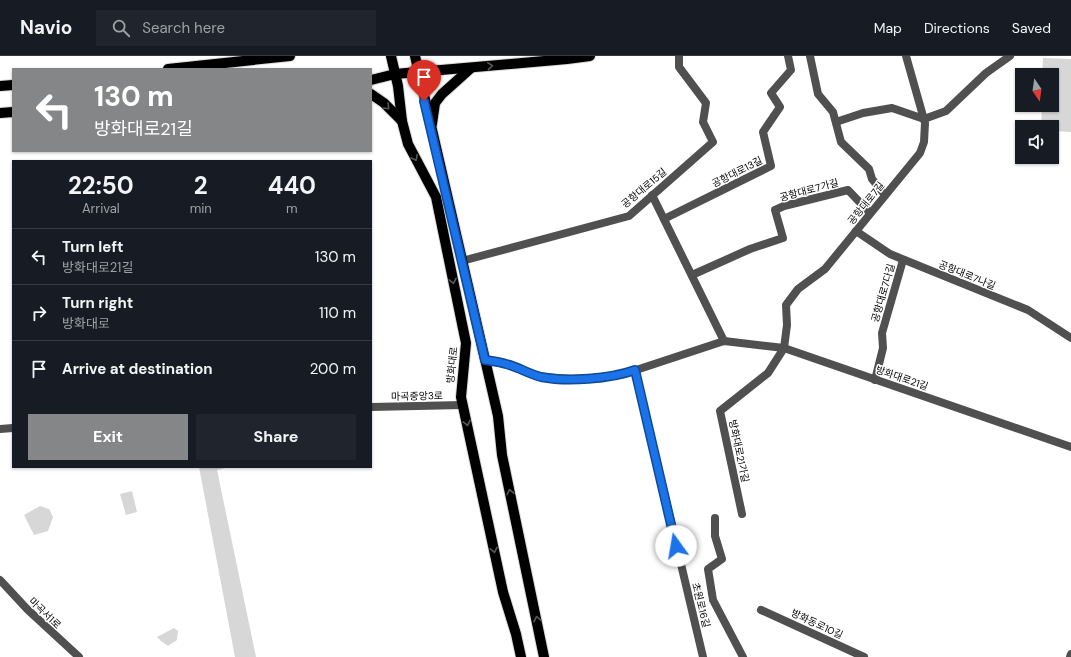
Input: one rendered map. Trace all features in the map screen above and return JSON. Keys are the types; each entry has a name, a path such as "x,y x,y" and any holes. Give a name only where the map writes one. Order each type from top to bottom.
{"main road":[{"path":"177,68 290,56"},
{"name":"방화대로","path":"390,56 395,74 402,121 408,144 436,197 466,343 461,388 463,405 503,592 516,634 521,657"},
{"path":"415,56 498,416 502,455 544,657"},
{"path":"372,80 395,74 567,60 590,56"},
{"path":"431,130 435,104 442,94 471,68"},
{"path":"0,86 12,84"},
{"path":"372,95 384,103 402,121"},
{"path":"0,113 12,112"}],"street":[{"name":"공항대로15길","path":"462,261 629,216 713,142 703,122 706,103 679,67 679,56"},
{"name":"공항대로13길","path":"664,219 770,166 763,132 780,107 772,93 791,70 788,56"},
{"path":"810,56 818,94 832,112 841,142 868,169 872,179 885,195"},
{"name":"공항대로7길","path":"784,348 787,325 786,305 798,289 825,269 920,153 924,142 925,123 906,56"},
{"path":"836,122 863,113 892,108 924,119 946,111 986,73 1010,56"},
{"name":"공항대로7가길","path":"692,275 750,249 783,238 775,210 784,206 848,190 870,213"},
{"path":"652,195 724,341"},
{"name":"공항대로7나길","path":"856,231 890,254 903,260 1028,310 1071,338"},
{"name":"공항대로7다길","path":"875,380 883,348 882,333 903,260"},
{"name":"방화대로21길","path":"485,360 506,364 541,377 571,379 624,374 724,341 784,348 1071,447"},
{"name":"방화대로21가길","path":"742,514 720,411 768,373 784,348"},
{"name":"초원로16길","path":"635,370 703,657"},
{"name":"마곡중앙3로","path":"372,407 463,405"},
{"path":"0,429 12,428"},
{"path":"715,518 715,536 722,559 708,569 713,600 743,657"},
{"name":"마곡서1로","path":"0,580 27,609 79,657"},
{"name":"방화동로10길","path":"761,610 864,657"}],"shaded area":[{"path":"1043,58 1071,59 1071,132 1059,131 1059,120 1041,120 1042,112 1059,112 1059,68 1042,68"},
{"path":"199,468 225,468 217,470 256,657 235,657"},
{"path":"132,491 137,512 126,515 120,494"},
{"path":"40,506 49,509 53,517 48,531 34,535 24,515"},
{"path":"174,628 178,631 177,640 168,646 157,637"}],"route":[{"path":"424,101 485,360 506,364 541,377 571,379 624,374 635,370 676,546"}]}
